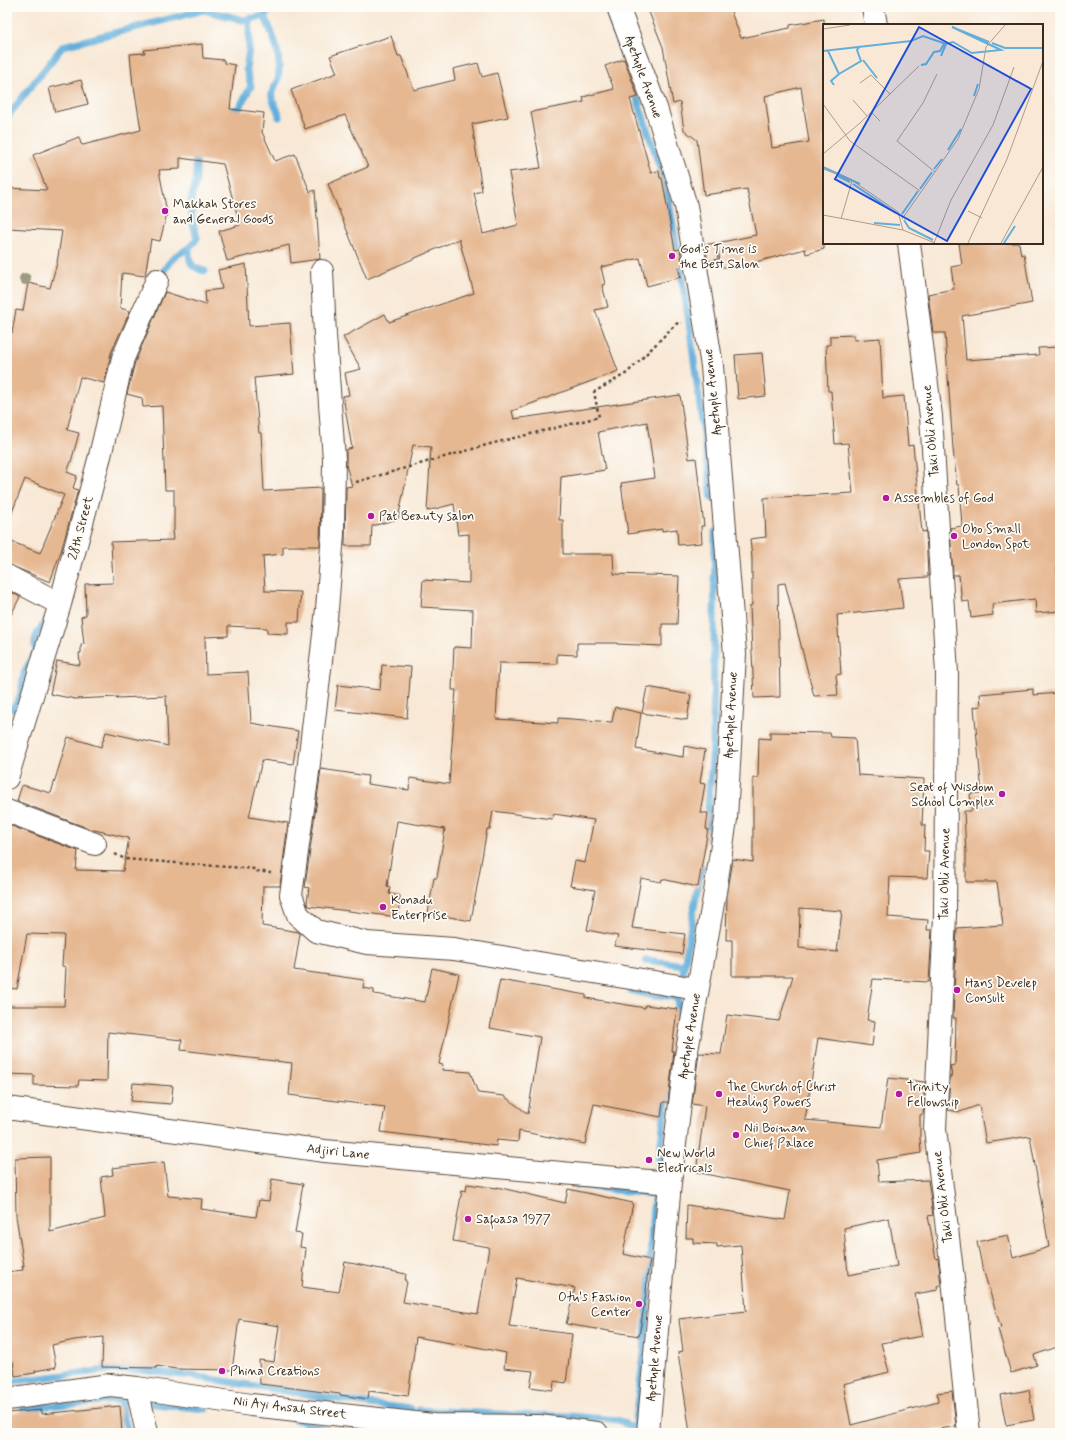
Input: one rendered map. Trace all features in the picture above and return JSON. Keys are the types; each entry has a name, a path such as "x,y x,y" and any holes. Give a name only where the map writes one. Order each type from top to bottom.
{"street":[{"name":"Apetuple Avenue","path":"618,7 656,108 686,206 712,366 735,654 726,819 715,892 686,1056 670,1183 648,1433"},
{"path":"873,7 876,24"},
{"name":"Taki Obli Avenue","path":"909,244 931,416 948,674 944,916 935,1129 953,1279 969,1433"},
{"path":"322,271 334,459 333,534 327,609 307,780 291,895 298,915 316,931 332,936 367,943 454,949 697,989"},
{"name":"28th Street","path":"7,778 60,604 100,456 123,358 157,280"},
{"path":"7,576 60,604"},
{"path":"7,811 95,844"},
{"name":"Adjiri Lane","path":"7,1108 325,1151 670,1183"},
{"name":"Nii Ayi Ansah Street","path":"7,1399 110,1385 251,1405 433,1425 539,1426 597,1433"},
{"path":"137,1388 147,1433"}],"path":[{"path":"334,488 490,444 599,417 594,392 627,373 676,324 704,318"},
{"path":"95,844 125,859 255,869 257,871 293,876"}],"building":[{"path":"647,7 729,7 741,38 790,28 790,25 824,19 824,249 806,254 805,249 737,267 721,267 717,243 756,235 747,189 704,195 697,140 684,130 680,102 673,104 663,47","holes":["801,87 809,142 772,148 765,96"]},
{"path":"391,36 398,56 401,56 414,90 455,80 453,69 478,63 482,77 497,73 508,117 472,124 482,191 474,193 483,234 518,225 509,172 541,168 531,112 584,102 583,97 614,89 605,66 624,59 638,97 630,99 651,173 659,171 660,178 662,178 675,250 680,249 683,267 678,268 681,277 647,286 640,258 601,267 605,284 602,285 608,307 595,310 618,371 512,411 514,419 680,395 689,459 696,458 704,526 701,526 702,543 678,545 677,529 662,531 662,529 628,534 621,483 655,478 647,422 598,432 605,470 561,477 559,520 563,520 563,554 613,554 614,574 679,576 677,624 662,624 662,646 617,643 577,643 577,655 557,654 557,664 499,663 496,719 558,723 558,718 612,722 615,707 641,713 636,749 683,757 684,746 705,750 700,783 705,784 700,813 708,813 706,829 708,829 698,887 662,879 661,882 641,878 632,928 685,934 682,954 614,946 618,936 587,930 595,890 570,886 575,861 585,863 594,820 554,814 552,819 493,811 490,829 487,829 471,921 428,913 434,878 437,878 445,829 397,821 387,886 390,887 389,894 400,896 398,917 308,906 307,903 309,888 305,887 321,769 368,776 367,784 409,790 410,778 449,784 456,690 452,690 454,647 472,648 473,610 421,607 423,580 469,583 469,534 458,535 454,504 427,511 431,447 413,445 398,519 372,526 371,546 345,546 346,487 352,486 346,465 346,450 352,448 343,396 349,395 345,373 361,369 343,337 385,314 389,322 474,293 459,239 367,279 328,184 368,167 345,115 305,129 291,90 337,73 330,56"},
{"path":"202,44 203,58 224,60 224,63 235,65 230,109 264,113 262,132 275,161 295,154 310,192 315,190 320,259 291,263 289,245 227,261 219,231 240,225 223,164 180,158 180,169 159,170 167,213 160,241 151,239 145,276 122,273 120,308 130,311 111,353 104,383 80,377 67,430 79,433 67,472 77,476 73,488 78,490 61,551 50,582 7,564 7,540 40,553 64,495 25,479 9,520 7,520 7,332 12,333 16,310 23,311 28,283 50,288 57,263 62,231 7,228 7,188 47,190 33,155 79,137 81,144 83,145 141,130 133,86 130,54 145,53 144,50"},
{"path":"81,80 88,104 55,112 49,88"},
{"path":"715,243 718,259 708,261 705,245"},
{"path":"959,244 1019,244 1021,255 1024,254 1032,303 962,316 966,360 1039,355 1038,348 1060,347 1060,557 1056,557 1060,611 1036,613 1035,599 992,604 993,615 971,618 969,601 962,602 959,575 953,575 950,528 962,526 959,485 957,485 953,449 945,333 933,333 928,294 954,289 951,267 962,265"},
{"path":"246,264 249,326 290,323 294,374 254,378 259,433 261,433 264,491 321,488 320,546 283,546 283,554 263,556 265,591 301,592 299,622 288,622 288,634 267,633 267,628 228,626 228,636 205,637 206,674 248,672 251,723 298,731 293,764 262,760 249,817 288,823 280,886 263,886 262,926 299,932 300,934 294,970 364,980 363,988 374,990 374,994 425,1002 432,968 459,974 439,1064 443,1065 442,1070 470,1072 478,1093 504,1096 528,1114 540,1037 490,1028 500,980 586,995 586,998 645,1008 645,1005 677,1009 668,1102 663,1102 661,1117 594,1104 585,1144 519,1131 518,1142 497,1140 496,1146 381,1132 385,1107 289,1095 292,1063 181,1050 182,1040 108,1032 107,1081 79,1080 78,1086 34,1085 34,1075 7,1074 7,1006 64,1006 66,967 62,966 64,935 27,934 17,989 7,988 7,831 9,825 78,851 76,870 123,871 129,838 90,829 17,801 22,785 51,793 68,737 101,747 106,732 168,746 166,696 75,699 50,694 57,661 80,665 79,653 81,653 81,645 84,644 81,617 86,615 85,584 113,583 111,542 173,540 174,490 165,490 162,406 143,407 142,398 127,394 135,362 165,292 206,305 205,291 222,289 218,270"},
{"path":"854,335 854,340 880,338 883,398 904,396 908,446 913,445 922,532 926,531 928,577 899,579 903,608 837,615 841,674 836,675 838,695 814,696 785,583 778,584 780,697 754,698 750,606 752,605 752,558 750,539 766,537 764,498 853,493 848,443 835,444 831,391 828,391 826,345 830,345 830,336"},
{"path":"762,353 766,396 738,399 735,355"},
{"path":"7,590 20,597 7,623"},
{"path":"382,665 411,667 407,718 335,710 338,685 380,690"},
{"path":"647,687 691,695 687,720 642,713"},
{"path":"1033,689 1033,695 1060,693 1060,1129 1056,1130 1060,1151 1060,1346 1034,1355 1037,1365 1011,1373 998,1329 1001,1328 982,1266 977,1242 1008,1235 1013,1258 1049,1247 1030,1136 986,1143 979,1105 960,1112 948,1110 950,1076 952,1076 950,1066 955,1065 956,1018 953,1018 957,928 1003,925 997,882 966,882 964,811 972,811 970,794 982,793 974,707 981,706 980,694"},
{"path":"770,732 830,733 831,737 855,738 858,775 924,779 922,825 925,825 924,851 929,851 927,878 890,877 888,917 928,920 927,930 932,930 929,982 873,979 867,1020 875,1021 872,1046 818,1038 805,1120 881,1127 888,1078 925,1082 923,1114 920,1115 921,1153 877,1160 879,1182 928,1180 933,1215 928,1216 936,1259 938,1258 941,1285 937,1286 938,1290 915,1294 923,1336 881,1343 889,1372 843,1384 851,1425 938,1402 937,1393 952,1391 956,1426 918,1433 690,1433 678,1352 683,1351 679,1319 746,1311 741,1245 717,1247 717,1244 693,1243 693,1238 686,1238 687,1205 785,1220 790,1191 696,1172 705,1106 692,1104 699,1053 721,1054 727,1015 779,1021 793,976 732,976 732,940 726,940 727,897 733,859 753,862 753,778 758,778 759,738 770,739","holes":["800,908 842,911 837,952 799,948","889,1218 897,1266 848,1275 844,1228"]},
{"path":"133,1083 173,1086 171,1104 131,1101"},
{"path":"50,1157 50,1232 105,1218 101,1177 113,1175 112,1168 164,1162 168,1196 202,1199 201,1209 256,1217 259,1200 269,1201 272,1179 303,1184 295,1233 302,1234 300,1247 306,1248 302,1287 339,1292 345,1262 406,1274 405,1281 407,1282 403,1302 478,1314 489,1247 453,1241 462,1190 466,1191 467,1184 497,1187 565,1203 568,1189 633,1203 623,1254 650,1260 639,1336 566,1324 575,1288 517,1278 509,1326 572,1334 566,1383 554,1381 553,1390 530,1387 533,1371 504,1368 506,1353 457,1343 416,1337 408,1396 369,1391 368,1399 260,1384 259,1360 274,1362 279,1326 239,1319 232,1370 176,1369 157,1366 156,1368 102,1367 103,1337 74,1340 52,1345 56,1367 35,1371 35,1373 15,1376 13,1361 7,1362 7,1272 23,1270 22,1266 24,1266 16,1216 15,1158"},
{"path":"1029,1390 1034,1420 1006,1425 1000,1395"},
{"path":"120,1406 122,1433 7,1433 7,1413 42,1410 42,1414"}],"waterway":[{"path":"7,117 63,46 204,10 243,20 264,16 273,7"},
{"path":"607,7 628,71"},
{"path":"264,16 274,38 278,54 278,79 272,94 279,117"},
{"path":"227,113 239,108 251,86 246,69 249,49 249,18"},
{"path":"634,89 660,168 669,203 688,315 712,498"},
{"path":"161,280 168,264 176,256 190,247 197,238 192,220 191,199 196,183 196,162 199,151"},
{"path":"189,249 190,261 192,264 205,271"},
{"path":"706,837 713,747 715,532"},
{"path":"38,657 35,641 37,633 47,620"},
{"path":"12,709 20,698 24,674 36,652"},
{"path":"672,1061 679,995 701,867"},
{"path":"646,960 684,965"},
{"path":"630,990 653,996 670,996 678,999"},
{"path":"634,1428 644,1356 653,1210 667,1093"},
{"path":"577,1185 655,1195"},
{"path":"7,1382 107,1370 140,1370 192,1376 369,1404 411,1409"},
{"path":"23,1408 116,1400 206,1409"},
{"path":"120,1401 128,1433"},
{"path":"419,1410 569,1416 618,1420 637,1430"},
{"path":"294,1419 327,1430 352,1433"}],"place":[{"name":"Makkah Stores and General Goods","path":"165,211"},
{"name":"God's Time is the Best Salon","path":"672,256"},
{"name":"Assembles of God","path":"886,498"},
{"name":"Pat Beauty salon","path":"371,516"},
{"name":"Obo Small London Spot","path":"954,536"},
{"name":"Seat of Wisdom School Complex","path":"1002,794"},
{"name":"Konadu Enterprise","path":"383,907"},
{"name":"Hans Develep Consult","path":"957,990"},
{"name":"The Church of Christ Healing Powers","path":"719,1094"},
{"name":"Trinity Fellowship","path":"899,1094"},
{"name":"Nii Boiman Chief Palace","path":"736,1135"},
{"name":"New World Electricals","path":"649,1160"},
{"name":"Safoasa 1977","path":"468,1219"},
{"name":"Otu's Fashion Center","path":"639,1304"},
{"name":"Phina Creations","path":"222,1371"}]}
